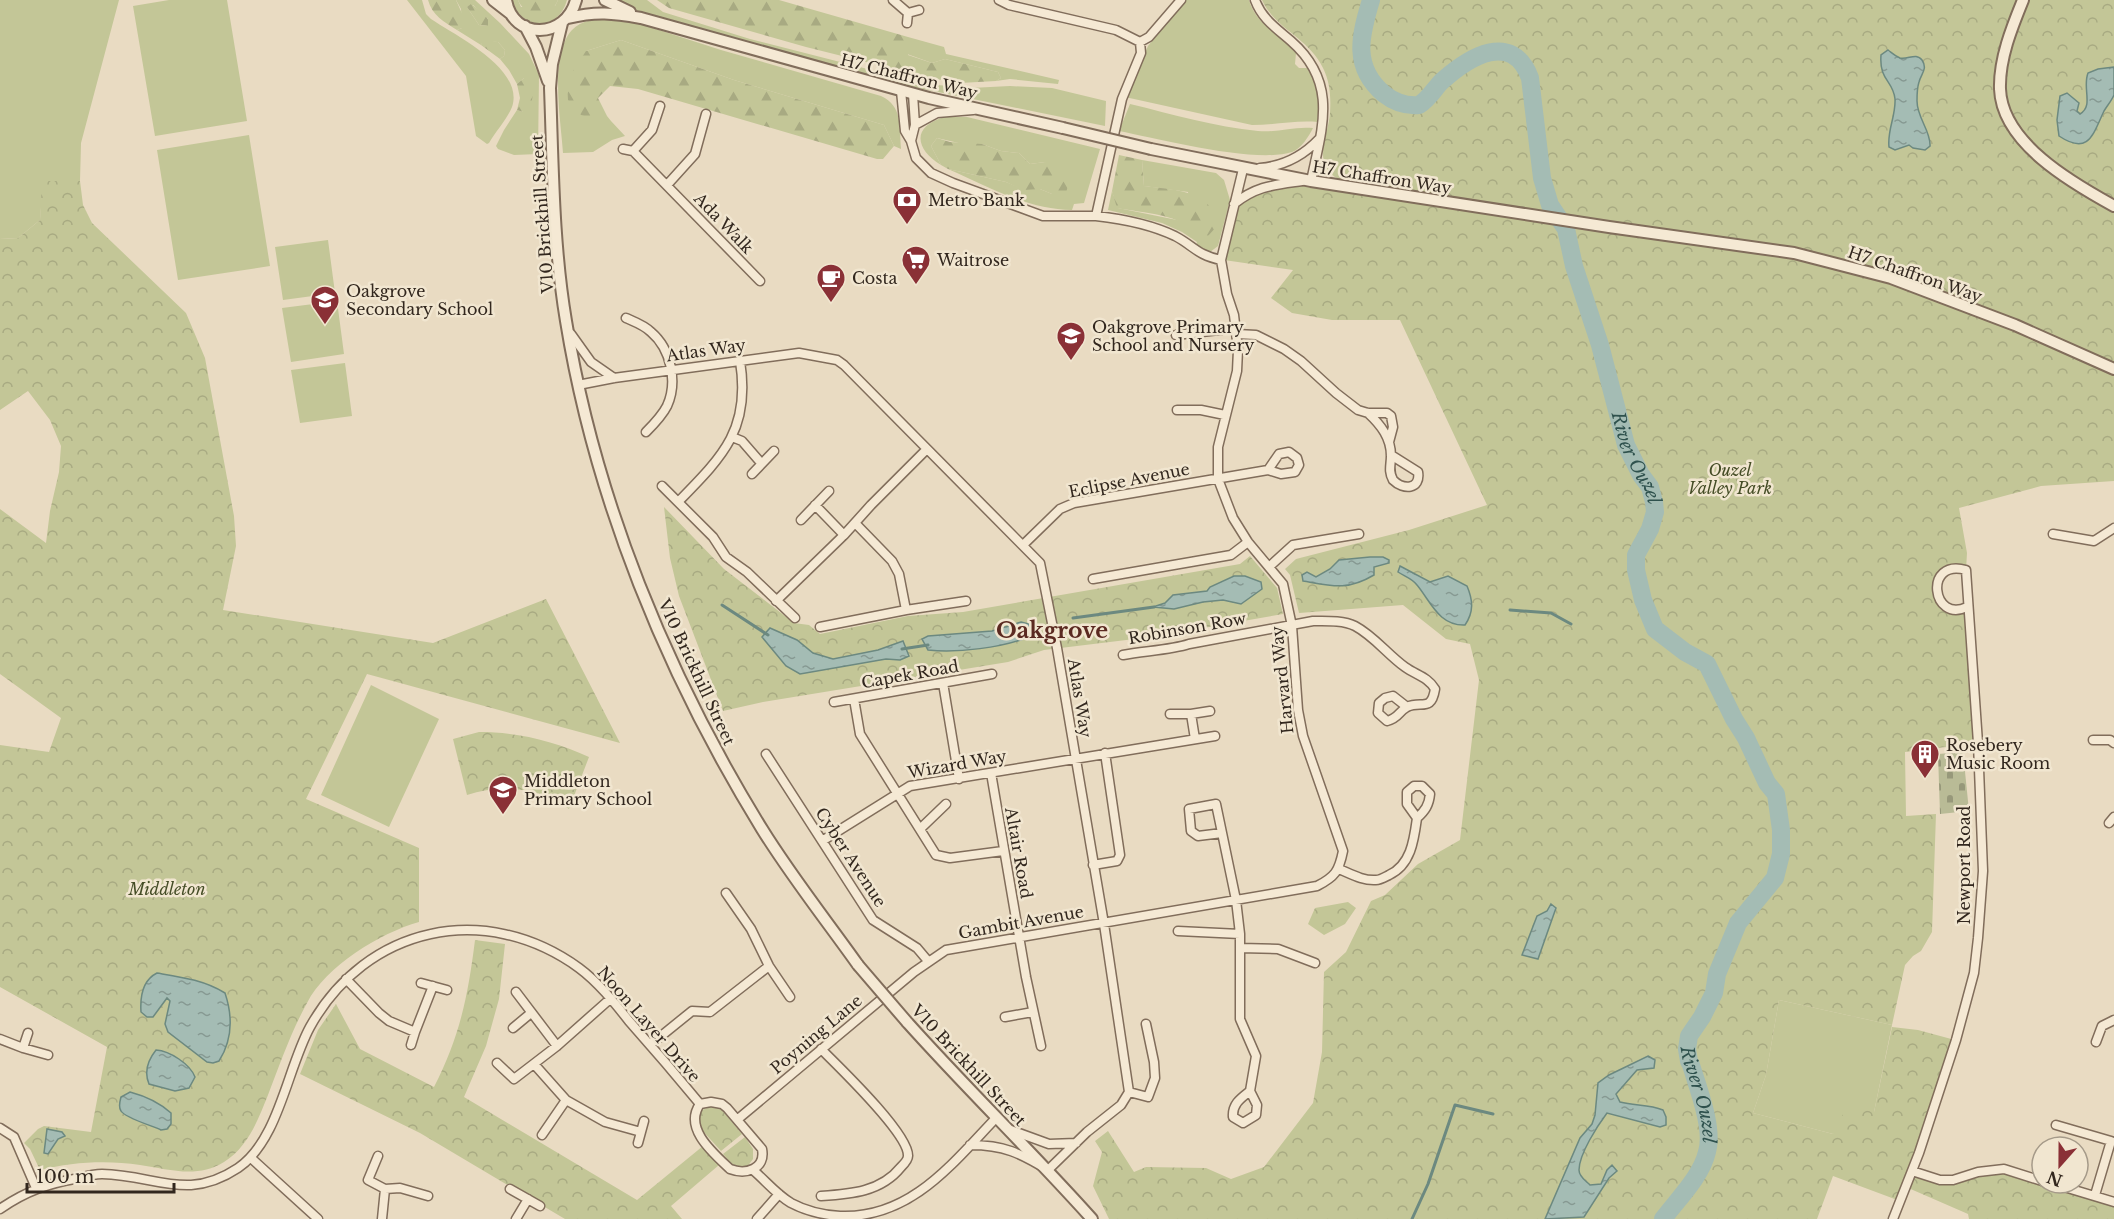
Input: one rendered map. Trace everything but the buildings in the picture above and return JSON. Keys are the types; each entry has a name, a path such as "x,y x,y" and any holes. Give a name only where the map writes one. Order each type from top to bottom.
{"street":[{"path":"493,0 525,27"},
{"path":"506,0 511,14"},
{"name":"V10 Brickhill Street","path":"576,0 573,10 565,21 552,64 550,88 556,234 567,326 591,439 614,519 655,621 691,703 737,788 788,867 858,965 906,1022 1092,1219"},
{"name":"H7 Chaffron Way","path":"605,0 641,18"},
{"path":"893,0 908,13"},
{"path":"999,0 1009,5 1116,30 1140,42"},
{"path":"1140,42 1149,37 1181,0"},
{"path":"1234,204 1246,194 1264,186 1308,181 1319,139 1324,104 1323,91 1305,57 1262,15 1255,0"},
{"path":"2022,0 2002,65 2000,90 2009,119 2023,139 2044,161 2114,206"},
{"path":"908,13 919,10"},
{"name":"H7 Chaffron Way","path":"525,27 544,30 588,13 609,12 641,18 913,94 1244,169 1459,205 1794,253 1891,278 2000,319 2114,369"},
{"path":"907,23 908,13"},
{"name":"V10 Brickhill Street","path":"525,27 544,68 550,88"},
{"path":"1096,216 1126,84 1141,53 1140,42"},
{"path":"901,91 904,131 911,141 916,158 931,174 1043,216 1096,216 1148,226 1176,237 1200,254 1221,260 1244,169 1269,167 1288,162 1306,152 1319,139"},
{"path":"911,141 915,125 913,94"},
{"path":"623,149 633,151 652,130 660,106"},
{"path":"915,125 937,113 979,110"},
{"path":"667,185 695,154 706,114"},
{"name":"Ada Walk","path":"633,151 760,281"},
{"name":"Harvard Way","path":"1221,260 1236,331 1237,371 1218,447 1218,479 1233,518 1248,542 1283,584 1292,626 1298,710 1303,736 1343,851 1339,869"},
{"path":"626,318 649,329 660,340 668,355 671,370 672,390 666,407 646,432"},
{"path":"567,326 591,363 614,378"},
{"path":"1176,335 1236,331 1256,335 1284,349 1358,410 1368,413 1380,412 1391,416 1393,426 1389,442"},
{"name":"Atlas Way","path":"578,385 799,353 837,360 1040,563 1104,924 1129,1092"},
{"path":"678,502 714,464 732,437 740,419 744,383 740,361"},
{"path":"1177,410 1201,410 1225,415"},
{"path":"1368,413 1385,431 1391,454"},
{"path":"732,437 742,441 761,463"},
{"path":"776,601 856,524 927,449"},
{"path":"752,474 774,451"},
{"name":"Eclipse Avenue","path":"1023,545 1060,509 1074,503 1268,470"},
{"path":"662,486 713,537 726,556 747,572 795,618"},
{"path":"801,520 829,491"},
{"path":"815,505 844,535"},
{"path":"856,524 892,561 900,574 906,610"},
{"path":"2053,534 2094,541 2114,528"},
{"path":"1270,566 1293,545 1359,534"},
{"path":"1093,579 1231,555 1248,542"},
{"name":"Newport Road","path":"1893,1219 1912,1171 1967,1003 1974,973 1983,872 1978,743 1966,570 1955,568 1947,571 1938,579 1936,591 1939,598 1947,607 1961,609 1967,606"},
{"path":"820,627 906,610 966,602"},
{"name":"Robinson Row","path":"1123,655 1178,647 1313,621 1331,621 1354,626 1405,667 1431,682 1435,689 1433,699 1426,705 1407,707"},
{"name":"Capek Road","path":"834,702 992,674"},
{"path":"943,683 959,778"},
{"path":"854,699 860,735 936,855 950,858 1003,851"},
{"path":"1170,714 1210,711"},
{"path":"1191,714 1194,739"},
{"name":"Wizard Way","path":"822,841 909,786 1215,736"},
{"path":"2093,740 2110,740 2114,743"},
{"path":"1093,865 1117,861 1120,855 1105,753"},
{"name":"Cyber Avenue","path":"766,754 873,920 917,948 928,961"},
{"name":"Altair Road","path":"991,773 1003,851 1041,1046"},
{"path":"920,829 946,804"},
{"path":"1222,833 1198,836 1191,831 1189,809 1216,804 1236,900 1240,934 1240,1019 1256,1056 1250,1090"},
{"path":"1104,924 1317,886 1327,881 1339,869 1360,878 1377,880 1395,872 1407,859 1413,843 1417,818"},
{"path":"726,893 752,929 769,966 790,996"},
{"name":"Gambit Avenue","path":"914,972 946,950 1104,924"},
{"name":"Noon Layer Drive","path":"0,1209 19,1196 53,1182 101,1174 176,1186 198,1186 218,1180 240,1167 250,1158 270,1129 308,1030 329,998 346,979 371,958 414,938 450,930 492,931 518,937 560,955 581,969 610,999 700,1104"},
{"path":"1178,931 1240,934"},
{"path":"1240,948 1278,949 1315,963"},
{"path":"650,1045 692,1011 710,1012 769,966"},
{"name":"Poyning Lane","path":"738,1119 914,972"},
{"path":"346,979 379,1013 390,1021 416,1032"},
{"path":"421,983 447,990"},
{"path":"411,1045 433,986"},
{"path":"516,992 557,1046"},
{"path":"497,1063 514,1079 557,1046 610,999"},
{"path":"1005,1017 1033,1012"},
{"path":"513,1028 531,1013"},
{"path":"2096,1042 2102,1026 2114,1020"},
{"path":"970,1145 1002,1147 1017,1152 1048,1170 1076,1143 1121,1106 1129,1092 1148,1097 1155,1078 1146,1024"},
{"path":"23,1048 28,1033"},
{"path":"0,1039 48,1055"},
{"path":"821,1049 888,1120 904,1141 909,1156 894,1176 877,1186 857,1193 821,1196"},
{"path":"534,1064 566,1100 605,1122 641,1132"},
{"path":"542,1135 566,1100"},
{"name":"Noon Layer Drive","path":"711,1102 723,1104 738,1119 762,1149 761,1162 753,1170 738,1172 730,1168 698,1133 695,1129 694,1117 700,1104 711,1102"},
{"name":"Noon Layer Drive","path":"753,1170 790,1202 814,1212 849,1217 873,1217 916,1196 931,1185 996,1118"},
{"path":"638,1143 644,1121"},
{"path":"2056,1125 2113,1142 2095,1195"},
{"path":"0,1128 14,1137 36,1188"},
{"path":"1007,1128 1049,1144 1076,1143"},
{"path":"378,1156 368,1180 385,1189 400,1188 428,1196"},
{"path":"250,1158 318,1219"},
{"path":"1912,1171 1930,1178 1953,1180 1978,1172 2004,1169 2030,1177"},
{"path":"382,1219 385,1189"},
{"path":"510,1189 540,1206"},
{"path":"757,1219 779,1194"},
{"path":"2090,1194 2114,1202"},
{"path":"516,1219 528,1199"}],"green space":[{"path":"0,0 119,0 81,143 80,181 43,181 40,220 18,238 0,239"},
{"path":"169,0 227,0 247,121 155,136 133,6"},
{"path":"407,0 422,0 426,14 431,19 486,55 499,67 508,80 513,93 512,107 489,143 487,144 476,136 466,76"},
{"path":"428,0 456,0 464,18 462,28 457,30 439,18 432,10"},
{"path":"456,0 475,0 529,54 539,75 538,154 514,155 496,146 517,110 523,112 524,78 517,84 500,59 504,56 505,50 498,42 483,41 481,45 457,30 462,28 461,9","holes":["473,5 488,19 487,26 479,25 467,7"]},
{"path":"510,0 518,0 521,7 555,6 558,0 567,0 556,18 540,24 523,17"},
{"path":"518,0 558,0 550,11 538,15 526,11"},
{"path":"611,0 647,0 663,12 750,39 926,84 971,88 1010,86 1052,88 1106,101 1105,126 894,83 647,15"},
{"path":"657,0 779,0 908,37 908,55 932,63 945,59 998,72 1001,78 996,81 960,83 930,78 806,47 669,8"},
{"path":"1185,0 1249,0 1252,9 1263,23 1296,53 1295,64 1299,68 1307,68 1311,74 1318,94 1318,122 1252,125 1125,97 1148,46"},
{"name":"Ouzel Valley Park","path":"1262,0 2114,0 2114,481 2041,486 1959,508 1967,553 1966,570 1941,575 1942,602 1965,608 1978,743 1905,752 1906,816 1936,814 1932,932 1921,951 1905,965 1892,1025 1779,1000 1766,1075 1753,1113 1833,1134 1847,1106 1874,1112 1892,1027 1918,1030 1955,1040 1912,1171 1940,1180 2004,1169 2030,1179 2030,1195 2090,1195 2114,1202 2114,1219 1969,1219 1968,1214 1906,1187 1900,1201 1833,1176 1817,1219 1109,1219 1093,1186 1102,1152 1095,1141 1108,1131 1134,1172 1146,1167 1206,1168 1231,1179 1264,1167 1313,1103 1322,1052 1324,972 1346,952 1371,901 1385,895 1418,864 1460,840 1479,680 1470,644 1446,639 1403,605 1299,613 1290,575 1285,569 1296,559 1409,530 1487,505 1400,320 1332,320 1292,313 1271,298 1293,270 1224,260 1234,204 1246,194 1312,179 1434,200 1346,181 1335,177 1328,171 1323,155 1330,107 1330,90 1325,73 1317,57 1309,48 1268,10"},
{"path":"471,4 488,19 488,26 479,25 467,7"},
{"path":"610,17 628,20 721,50 881,96 893,105 899,118 901,149 894,146 884,125 734,80 621,40 586,51 600,121 611,121 625,136 612,140 593,152 563,153 558,89 561,55 565,41 572,30 580,24 589,20"},
{"path":"908,37 944,47 946,54 1059,80 1058,84 1010,79 996,81 1001,78 998,72 945,59 932,63 907,54"},
{"path":"621,40 734,80 884,125 894,146 883,159 877,159 638,89 610,86 598,98 611,121 600,121 581,115 568,100 567,80 586,51"},
{"path":"482,41 498,42 505,50 504,56 500,59 481,45"},
{"path":"527,78 529,82 532,97 529,110 523,112 517,110 520,98 517,84"},
{"path":"1130,104 1226,127 1265,131 1313,128 1302,145 1292,152 1276,155 1232,153 1119,131"},
{"path":"945,117 967,117 1100,149 1084,203 1074,204 1072,210 1024,202 948,169 1006,182 1023,189 1040,189 1052,194 1045,162 1030,164 1019,153 1001,151 982,144 963,144 937,138 931,146 941,165 926,152 921,138 926,126"},
{"path":"249,135 270,266 178,280 157,150"},
{"path":"937,138 950,142 982,144 1001,151 1019,153 1030,164 1045,162 1063,172 1068,186 1065,196 1040,189 1023,190 1006,182 948,169 941,165 931,146"},
{"path":"1119,155 1142,160 1144,186 1179,191 1200,198 1214,214 1217,226 1208,236 1198,235 1191,228 1172,219 1117,208 1112,191"},
{"path":"1142,160 1216,173 1224,180 1230,200 1218,246 1210,252 1203,252 1196,246 1197,242 1162,223 1108,210 1112,191 1118,208 1182,221 1192,227 1188,192 1144,186"},
{"name":"Middleton","path":"42,181 80,181 83,205 92,223 186,313 205,358 234,516 236,546 223,610 433,643 546,599 620,743 367,674 306,799 419,848 419,922 371,943 327,976 307,1003 296,1025 260,1114 246,1141 224,1162 203,1170 182,1171 128,1163 102,1162 64,1165 40,1170 30,1149 24,1143 44,1126 91,1132 107,1047 0,987 0,745 49,752 61,718 0,674 0,509 46,543 50,511 59,472 61,446 50,420 28,391 0,410 0,239 18,238 40,220"},
{"path":"328,240 335,293 283,300 275,247"},
{"path":"337,301 344,354 291,362 282,308"},
{"path":"345,363 352,416 300,423 291,370"},
{"path":"664,507 724,569 794,623 809,625 820,634 908,616 963,612 1240,564 1250,556 1277,588 1283,614 1151,637 1044,650 1008,662 763,702 723,711 679,596 670,558"},
{"path":"371,685 439,719 389,827 321,795"},
{"path":"479,732 535,738 589,757 569,809 546,796 520,790 493,789 467,795 453,739"},
{"path":"1963,752 1969,811 1940,814 1938,754"},
{"path":"1348,902 1356,908 1345,924 1324,935 1308,924 1315,908"},
{"path":"475,940 505,944 499,999 486,1046 464,1097 637,1200 703,1146 719,1165 671,1206 682,1219 565,1219 420,1133 300,1074 318,1030 336,1004 360,1049 434,1087 457,1033"},
{"path":"1779,1000 1892,1025 1874,1112 1833,1134 1753,1113 1766,1075"},
{"path":"712,1106 721,1109 742,1134 721,1151 701,1129 698,1119 702,1110"},
{"path":"745,1137 753,1149 753,1159 747,1167 739,1167 731,1163 723,1154"}],"water":[{"path":"1888,50 1900,58 1915,56 1924,63 1917,101 1919,113 1930,140 1930,146 1925,150 1909,145 1895,150 1889,147 1895,99 1881,64 1881,55"},
{"path":"2114,67 2114,95 2089,140 2077,144 2059,136 2057,120 2060,96 2067,93 2079,103 2077,111 2080,114 2084,111 2087,101 2088,73"},
{"path":"1383,557 1389,560 1389,563 1374,567 1374,575 1347,585 1331,586 1303,581 1302,575 1307,572 1316,577 1330,569 1339,560"},
{"path":"1400,566 1430,582 1448,576 1467,586 1472,606 1465,625 1448,622 1436,612 1415,583 1398,572"},
{"path":"1234,576 1245,576 1261,582 1262,589 1241,604 1223,600 1174,609 1153,607 1165,603 1173,595 1207,591 1210,587"},
{"path":"1021,622 1029,624 1031,636 994,646 966,650 928,650 922,639 928,636 992,631"},
{"path":"770,628 797,640 813,653 833,659 878,650 903,641 909,656 900,660 886,659 800,674 786,666 762,637"},
{"path":"1551,904 1556,908 1538,959 1522,955 1537,916 1547,911"},
{"path":"157,973 201,982 225,993 230,1028 224,1053 219,1061 207,1062 168,1032 165,1024 170,1001 167,998 153,1017 147,1017 141,1012 143,990 148,980"},
{"path":"156,1050 173,1056 189,1067 195,1077 189,1088 175,1091 149,1084 148,1066"},
{"path":"1648,1056 1655,1060 1654,1068 1637,1070 1616,1094 1620,1102 1663,1110 1666,1125 1660,1127 1607,1113 1585,1148 1579,1172 1590,1185 1601,1184 1607,1170 1612,1165 1617,1171 1609,1178 1584,1217 1545,1219 1580,1138 1592,1124 1598,1083 1609,1075"},
{"path":"130,1092 152,1100 171,1113 171,1124 167,1129 161,1130 133,1119 121,1111 121,1097"},
{"path":"47,1129 62,1132 65,1136 58,1139 48,1154 44,1153"}],"waterway":[{"name":"River Ouzel","path":"1371,0 1362,38 1363,62 1374,84 1392,99 1405,104 1419,105 1453,72 1489,52 1512,55 1522,63 1530,78 1542,178 1550,205 1566,229 1574,266 1600,345 1626,445 1641,475 1650,487 1654,502 1655,512 1650,529 1636,555 1636,570 1643,600 1655,629 1685,652 1707,664 1767,783 1776,794 1781,830 1781,854 1775,878 1738,923 1717,974 1714,993 1689,1036 1687,1049 1689,1061 1707,1120 1709,1143 1707,1152 1700,1170 1663,1219"},
{"path":"722,605 768,635"},
{"path":"1073,618 1154,607"},
{"path":"1510,610 1551,613 1571,624"},
{"path":"1027,628 1037,626"},
{"path":"902,649 928,645"},
{"path":"1412,1219 1428,1184 1455,1105 1493,1114"}],"place":[{"name":"Metro Bank","path":"907,226"},
{"name":"Waitrose","path":"916,286"},
{"name":"Costa","path":"831,304"},
{"name":"Oakgrove Secondary School","path":"325,326"},
{"name":"Oakgrove Primary School and Nursery","path":"1071,362"},
{"name":"Rosebery Music Room","path":"1925,780"},
{"name":"Middleton Primary School","path":"503,816"}],"district":[{"name":"Oakgrove","path":"1052,630"}]}
